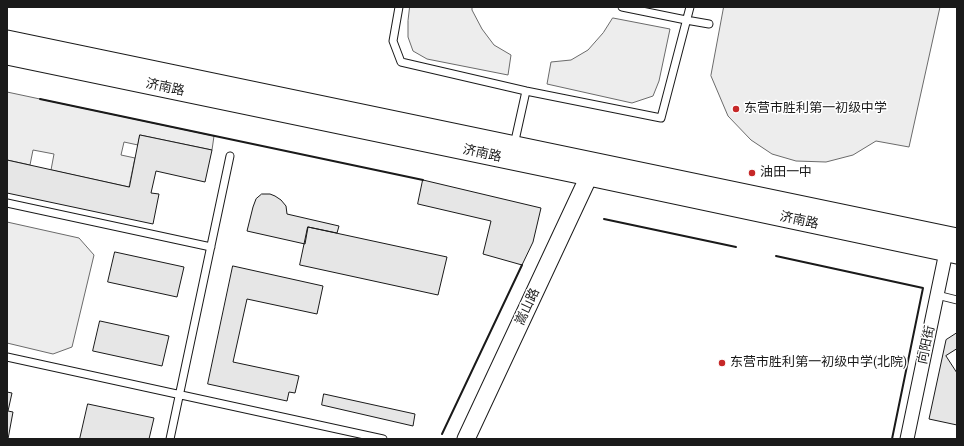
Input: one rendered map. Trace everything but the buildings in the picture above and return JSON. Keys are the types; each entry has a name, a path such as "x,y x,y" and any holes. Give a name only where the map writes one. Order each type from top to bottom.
{"main road":[{"name":"济南路","path":"7,40 514,146 954,248"},
{"name":"济南路","path":"7,55 589,176 954,248"}],"street":[{"name":"嵩山路","path":"466,439 589,176"},
{"name":"向阳街","path":"907,439 937,295 954,248"}],"lane":[{"path":"399,7 393,41 401,62 526,91 660,118 690,7"},
{"path":"622,7 709,24"},
{"path":"514,146 526,91"},
{"path":"170,439 230,156"},
{"path":"7,203 211,247"},
{"path":"937,295 957,300"},
{"path":"7,357 383,439"}],"shaded area":[{"path":"410,7 472,7 472,10 482,29 494,45 511,55 508,75 427,59 413,51 408,37"},
{"path":"724,7 940,7 909,147 876,141 853,155 826,162 796,161 772,154 751,140 728,116 711,76"},
{"path":"613,18 670,29 659,81 653,96 632,103 547,84 551,62 571,60 588,50 603,33"},
{"path":"7,92 214,136 212,150 140,135 138,145 124,142 121,155 135,158 129,187 51,170 54,154 33,150 30,165 7,160"},
{"path":"7,222 79,238 94,255 72,347 53,354 7,343"}],"wall":[{"path":"40,99 423,180"},
{"path":"604,219 736,247"},
{"path":"776,256 923,288 892,439"},
{"path":"442,434 522,265"}],"place":[{"name":"东营市胜利第一初级中学","path":"736,109"},
{"name":"油田一中","path":"752,173"},
{"name":"东营市胜利第一初级中学(北院)","path":"722,363"}]}
